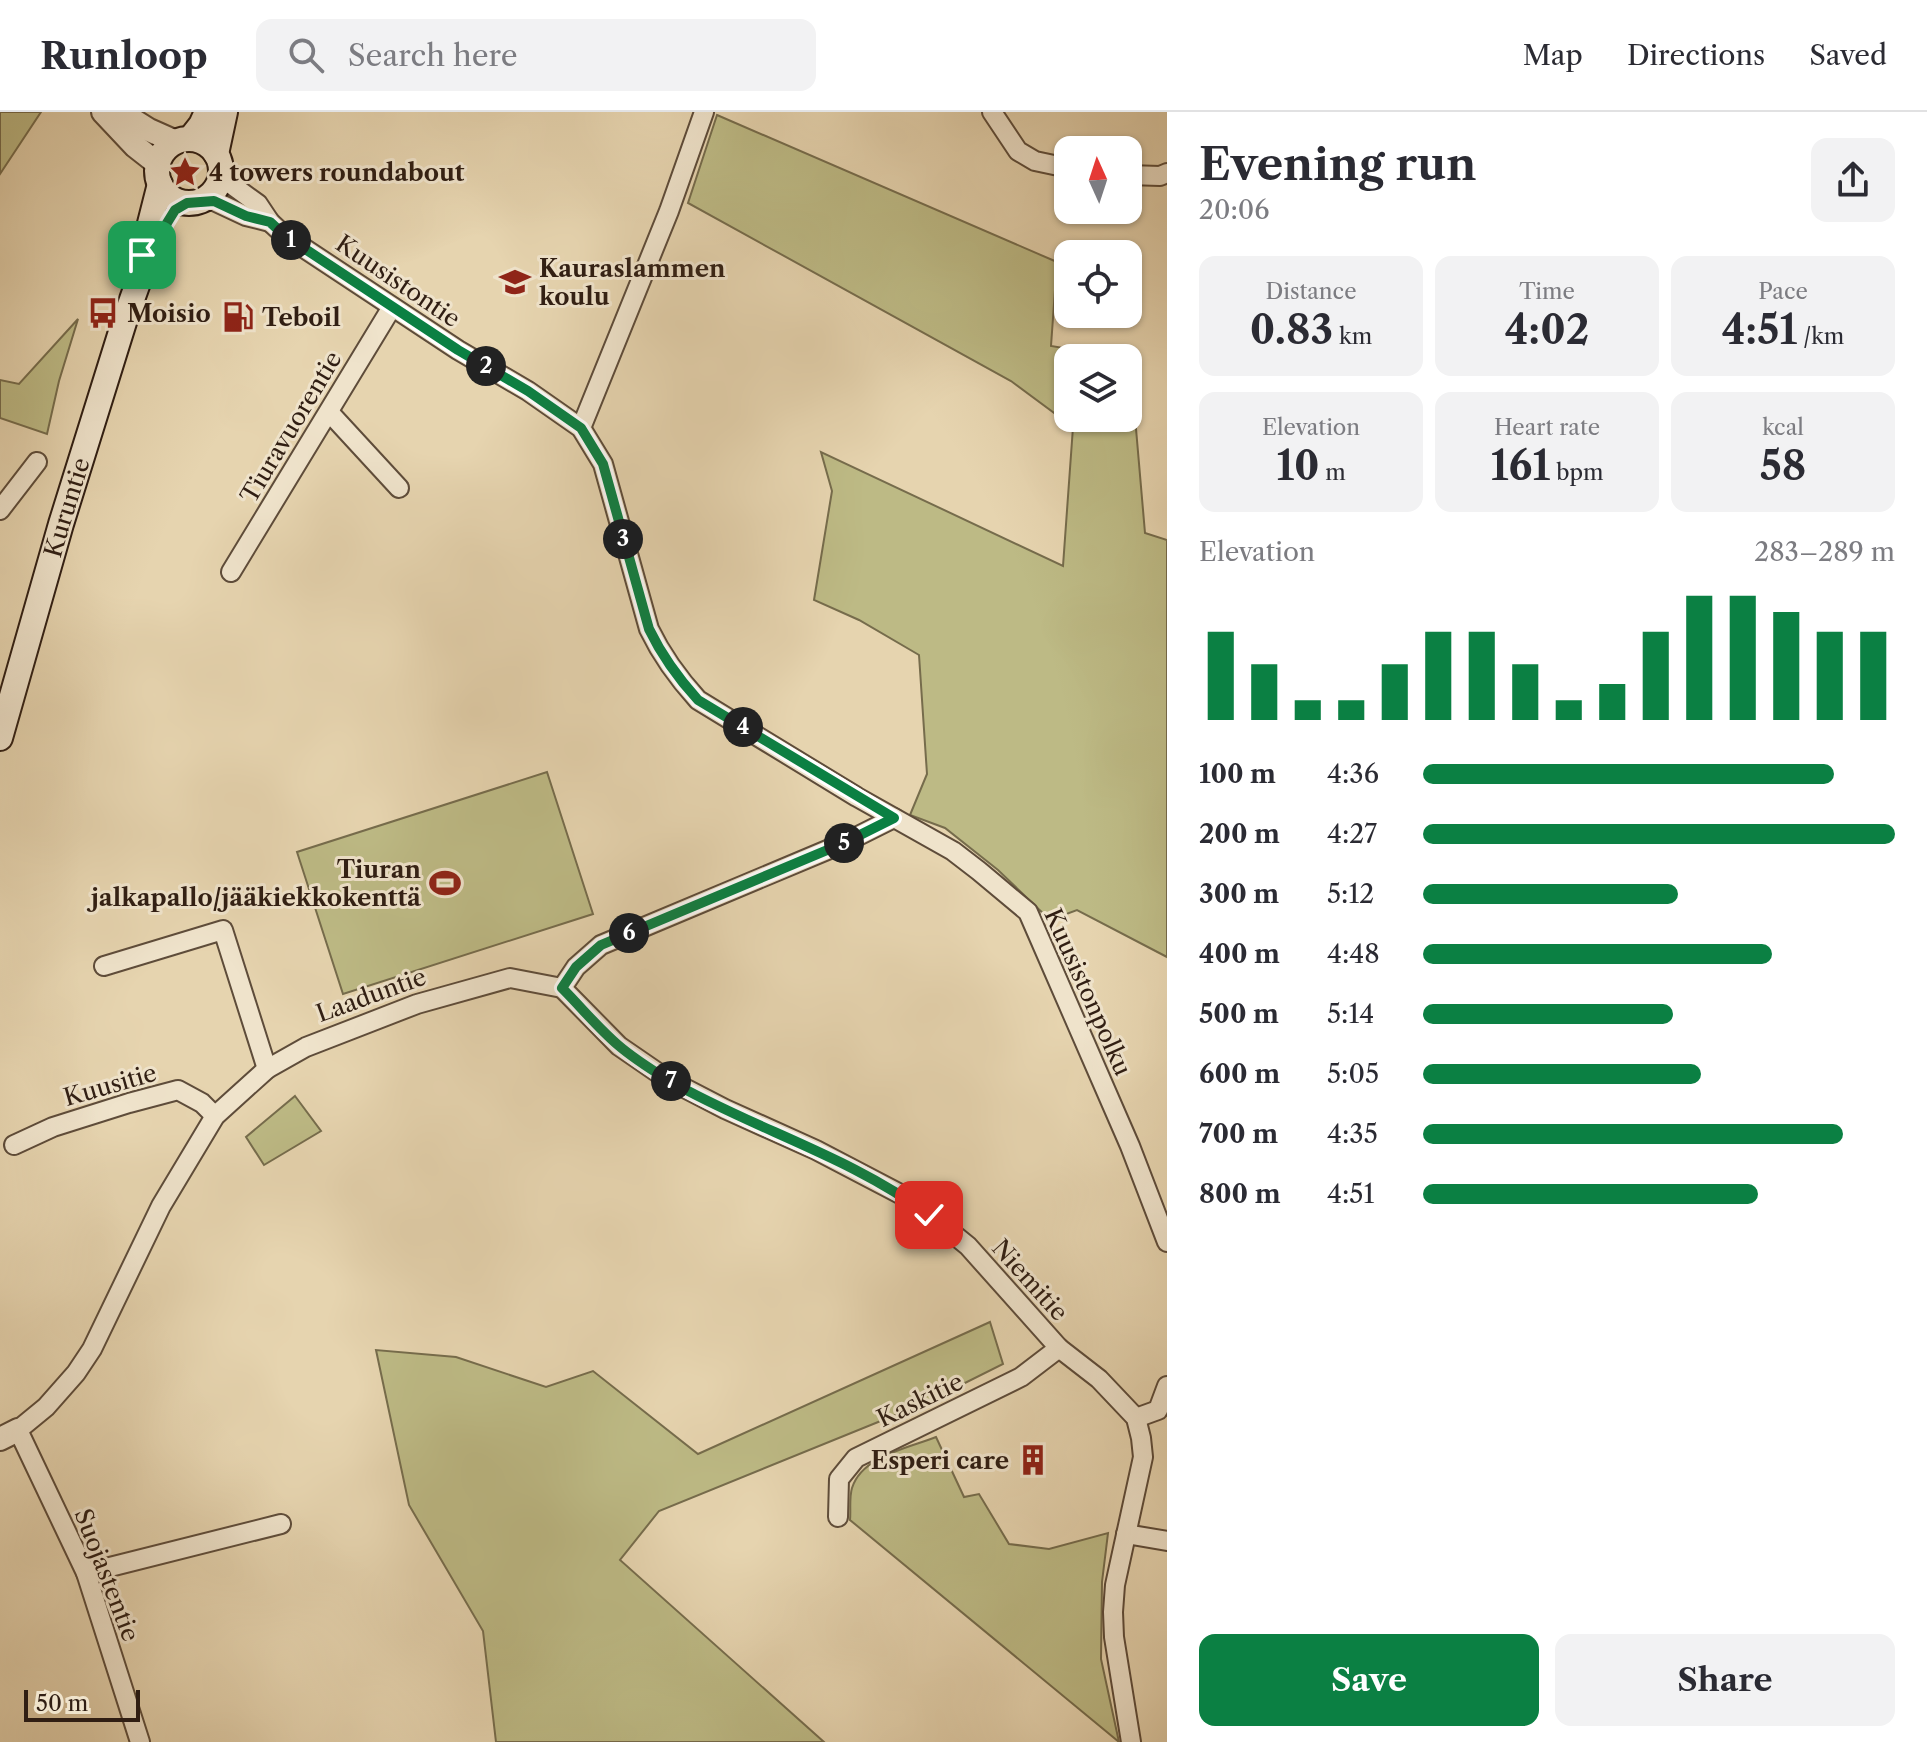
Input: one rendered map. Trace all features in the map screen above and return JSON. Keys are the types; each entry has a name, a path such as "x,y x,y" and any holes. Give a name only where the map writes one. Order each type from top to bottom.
{"main road":[{"path":"207,112 201,125 183,141 168,147 159,174 171,198 194,202 214,192 225,112"},
{"path":"183,141 200,141 209,146 218,165"},
{"name":"Kuruntie","path":"0,738 4,710 139,280 159,174"},
{"name":"Kuruntie","path":"139,280 154,257 175,210 194,202"}],"street":[{"path":"103,112 159,174"},
{"path":"114,112 149,130 183,141"},
{"path":"581,428 669,211 704,112"},
{"path":"992,112 1018,151 1035,161 1054,165"},
{"name":"Kuusistontie","path":"218,165 284,235 581,428 603,464 649,629 678,677 698,700 894,818"},
{"path":"1142,175 1167,173"},
{"name":"Kuusistontie","path":"194,202 214,201 246,216 270,222"},
{"name":"Tiuravuorentie","path":"231,572 392,307"},
{"path":"329,412 399,488"},
{"path":"0,510 37,462"},
{"path":"562,988 576,967 601,945 844,843 894,818"},
{"name":"Kuusistonpolku","path":"894,818 953,851 1028,912 1130,1146 1167,1242"},
{"path":"104,966 223,930 267,1069"},
{"name":"Laaduntie","path":"6,1433 46,1407 76,1373 92,1349 161,1206 215,1116 267,1069 306,1047 417,1004 510,978 562,988"},
{"name":"Niemitie","path":"562,988 619,1046 667,1079 904,1196 968,1246 1059,1348 1099,1379 1136,1418"},
{"name":"Kuusitie","path":"14,1145 53,1127 178,1090 202,1103 215,1116"},
{"name":"Kaskitie","path":"838,1517 839,1479 856,1458 1021,1377 1059,1348"},
{"path":"1131,1742 1114,1637 1115,1585 1143,1457 1136,1418 1158,1410 1167,1386"},
{"name":"Suojastentie","path":"6,1433 86,1573 140,1742"},
{"path":"86,1573 281,1524"},
{"path":"1126,1534 1167,1541"}],"shaded area":[{"path":"0,112 41,112 0,174"},
{"path":"717,115 1054,261 1051,346 1054,346 1054,413 1011,381 688,203"},
{"path":"78,319 47,434 0,418 0,380 19,384"},
{"path":"1073,432 1136,432 1145,533 1167,540 1167,957 1077,910 1050,920 998,870 945,828 910,815 927,774 919,655 859,620 814,600 832,491 821,452 1063,566"},
{"name":"Tiuran jalkapallo/jääkiekkokenttä","path":"547,772 593,914 343,994 297,852"},
{"path":"295,1096 321,1131 264,1165 246,1137"},
{"path":"990,1322 1003,1364 925,1403 659,1511 620,1560 824,1742 496,1742 483,1631 409,1505 376,1350 456,1357 546,1387 593,1371 698,1454"},
{"path":"936,1437 964,1497 979,1494 1009,1544 1049,1549 1108,1533 1102,1582 1101,1659 1119,1742 850,1520 852,1488 865,1468 887,1455"}],"place":[{"name":"4 towers roundabout","path":"185,172"},
{"name":"Kauraslammen koulu","path":"515,282"},
{"name":"Moisio","path":"103,313"},
{"name":"Teboil","path":"238,317"},
{"name":"Tiuran jalkapallo/jääkiekkokenttä","path":"445,883"},
{"name":"Esperi care","path":"1033,1460"}],"route":[{"path":"142,255 139,280 154,257 175,210 187,203 214,201 246,216 270,222 284,235 392,307 528,391 581,428 603,464 649,629 678,677 698,700 894,818 844,843 601,945 576,967 562,988 619,1046 667,1079 816,1150 904,1196 929,1215"}]}
